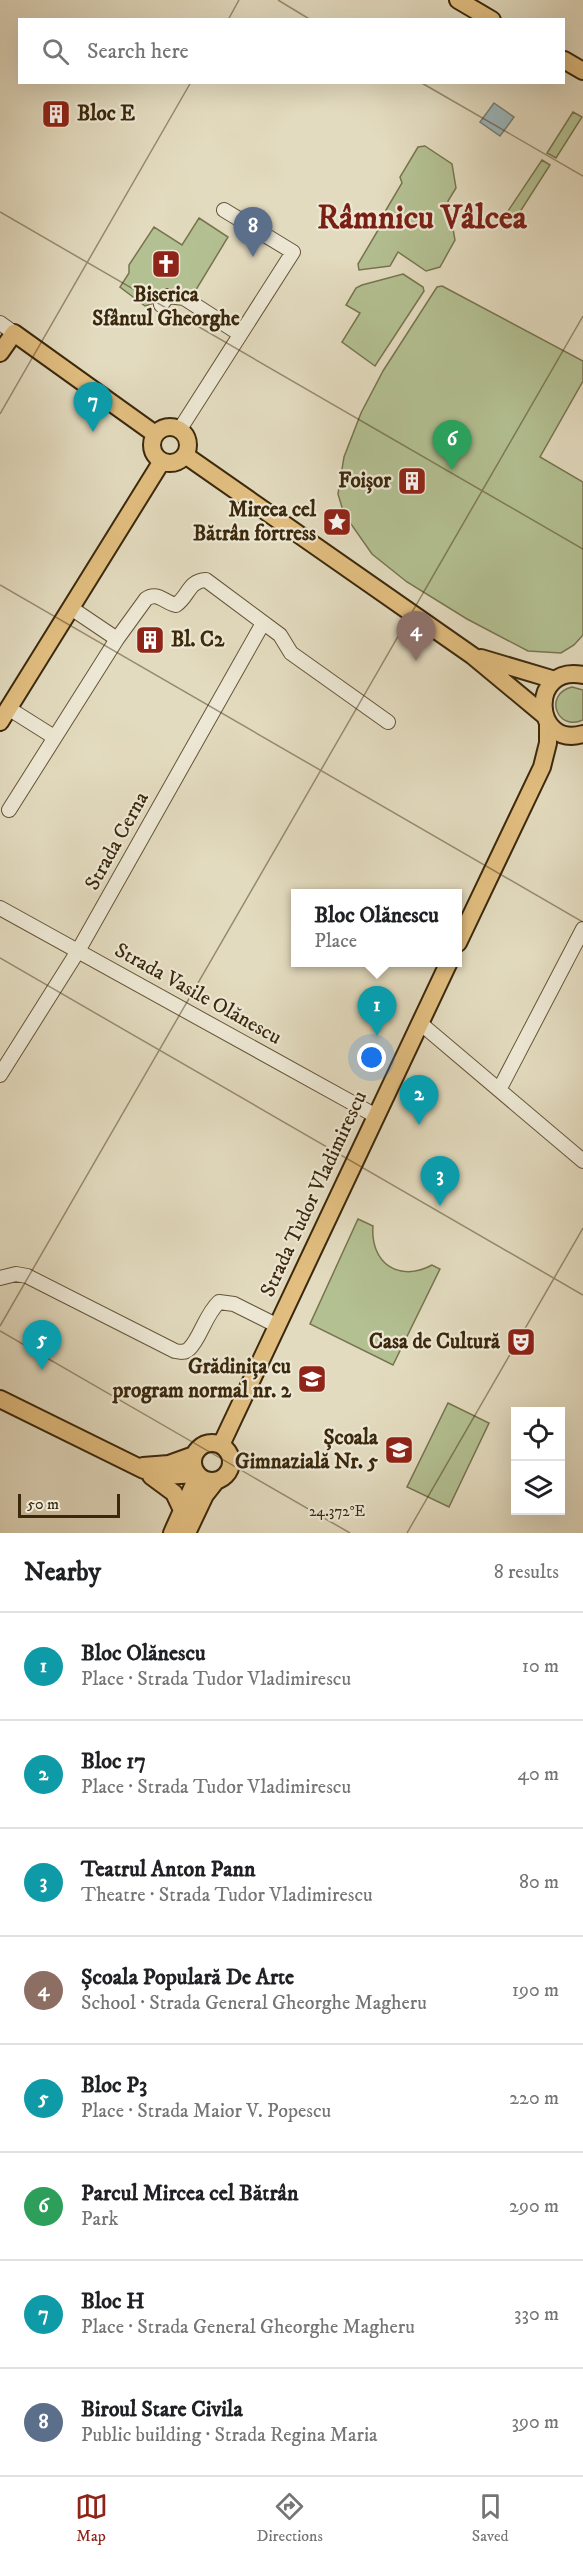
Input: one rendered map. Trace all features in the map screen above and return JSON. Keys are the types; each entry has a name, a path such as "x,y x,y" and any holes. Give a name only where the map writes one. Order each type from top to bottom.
{"main road":[{"path":"465,2 489,18"},
{"path":"565,61 583,71"},
{"path":"0,353 14,333 155,434"},
{"path":"165,427 180,429 187,438 188,450 177,462 162,461 152,448 155,434 165,427"},
{"path":"185,455 473,656 546,719 555,730 578,735"},
{"path":"4,715 162,461"},
{"path":"473,656 560,677 583,675"},
{"path":"462,935 542,767 548,743 544,695 560,677 583,663"},
{"path":"542,767 578,735"},
{"name":"Strada Tudor Vladimirescu","path":"221,1445 447,967"},
{"path":"0,1399 140,1468 164,1476 198,1475 209,1481 216,1480"},
{"path":"140,1468 169,1464 194,1455 202,1445 208,1443 221,1445 228,1451 231,1465 227,1473 216,1480 205,1495 186,1533"},
{"path":"194,1455 193,1465 198,1475"},
{"path":"140,1468 174,1493 182,1510"},
{"path":"172,1533 198,1475"}],"street":[{"path":"180,429 293,252 224,210"},
{"path":"161,305 168,296 184,298 240,334"},
{"path":"0,323 14,333"},
{"path":"9,810 117,639 151,595 156,595 176,605 193,583 199,580 206,580 280,635 291,653 388,722"},
{"path":"71,608 117,639"},
{"name":"Strada Cerna","path":"0,1075 78,951 263,623"},
{"path":"4,715 54,737"},
{"name":"Strada Vasile Olănescu","path":"0,908 376,1116"},
{"path":"499,1090 583,929"},
{"path":"420,1023 583,1161"},
{"path":"0,1278 16,1274 27,1276 175,1352 183,1353 190,1349 211,1309 219,1302 234,1304 276,1325"}],"green space":[{"path":"573,112 582,117 556,158 547,153"},
{"path":"425,146 452,164 456,188 448,201 455,240 440,267 426,271 398,252 390,266 359,270 358,264 387,215 386,210 402,183 400,177 418,147"},
{"path":"542,160 550,165 509,229 500,223"},
{"path":"199,218 228,237 191,298 176,290 163,292 154,303 145,306 120,287 129,273 129,265 154,227 182,245"},
{"path":"403,274 423,287 424,291 375,366 342,342 360,313 346,305 356,288"},
{"path":"442,286 583,361 583,381 540,457 583,482 583,635 574,645 561,653 528,651 467,619 407,582 372,554 344,514 338,494 344,457 361,413 383,371 437,287"},
{"path":"572,687 583,690 583,720 574,722 560,717 556,704 563,691"},
{"path":"358,1219 373,1226 376,1250 389,1266 408,1272 432,1265 440,1269 393,1365 310,1324"},
{"path":"448,1403 489,1423 449,1507 407,1487"}],"water":[{"path":"494,103 514,117 500,136 480,122"}],"place":[{"name":"Bloc E","path":"56,114"},
{"name":"Biroul Stare Civila","path":"253,257"},
{"name":"Biserica Sfântul Gheorghe","path":"166,264"},
{"name":"Bloc H","path":"93,432"},
{"name":"Parcul Mircea cel Bătrân","path":"452,470"},
{"name":"Foișor","path":"412,481"},
{"name":"Mircea cel Bătrân fortress","path":"337,522"},
{"name":"Bl. C2","path":"150,640"},
{"name":"Școala Populară De Arte","path":"416,661"},
{"name":"Bloc Olănescu","path":"377,1036"},
{"name":"Bloc 17","path":"419,1125"},
{"name":"Teatrul Anton Pann","path":"440,1206"},
{"name":"Casa de Cultură","path":"521,1342"},
{"name":"Bloc P3","path":"42,1370"},
{"name":"Grădinița cu program normal nr. 2","path":"312,1379"},
{"name":"Școala Gimnazială Nr. 5","path":"399,1450"}],"district":[{"name":"Râmnicu Vâlcea","path":"422,218"}]}
